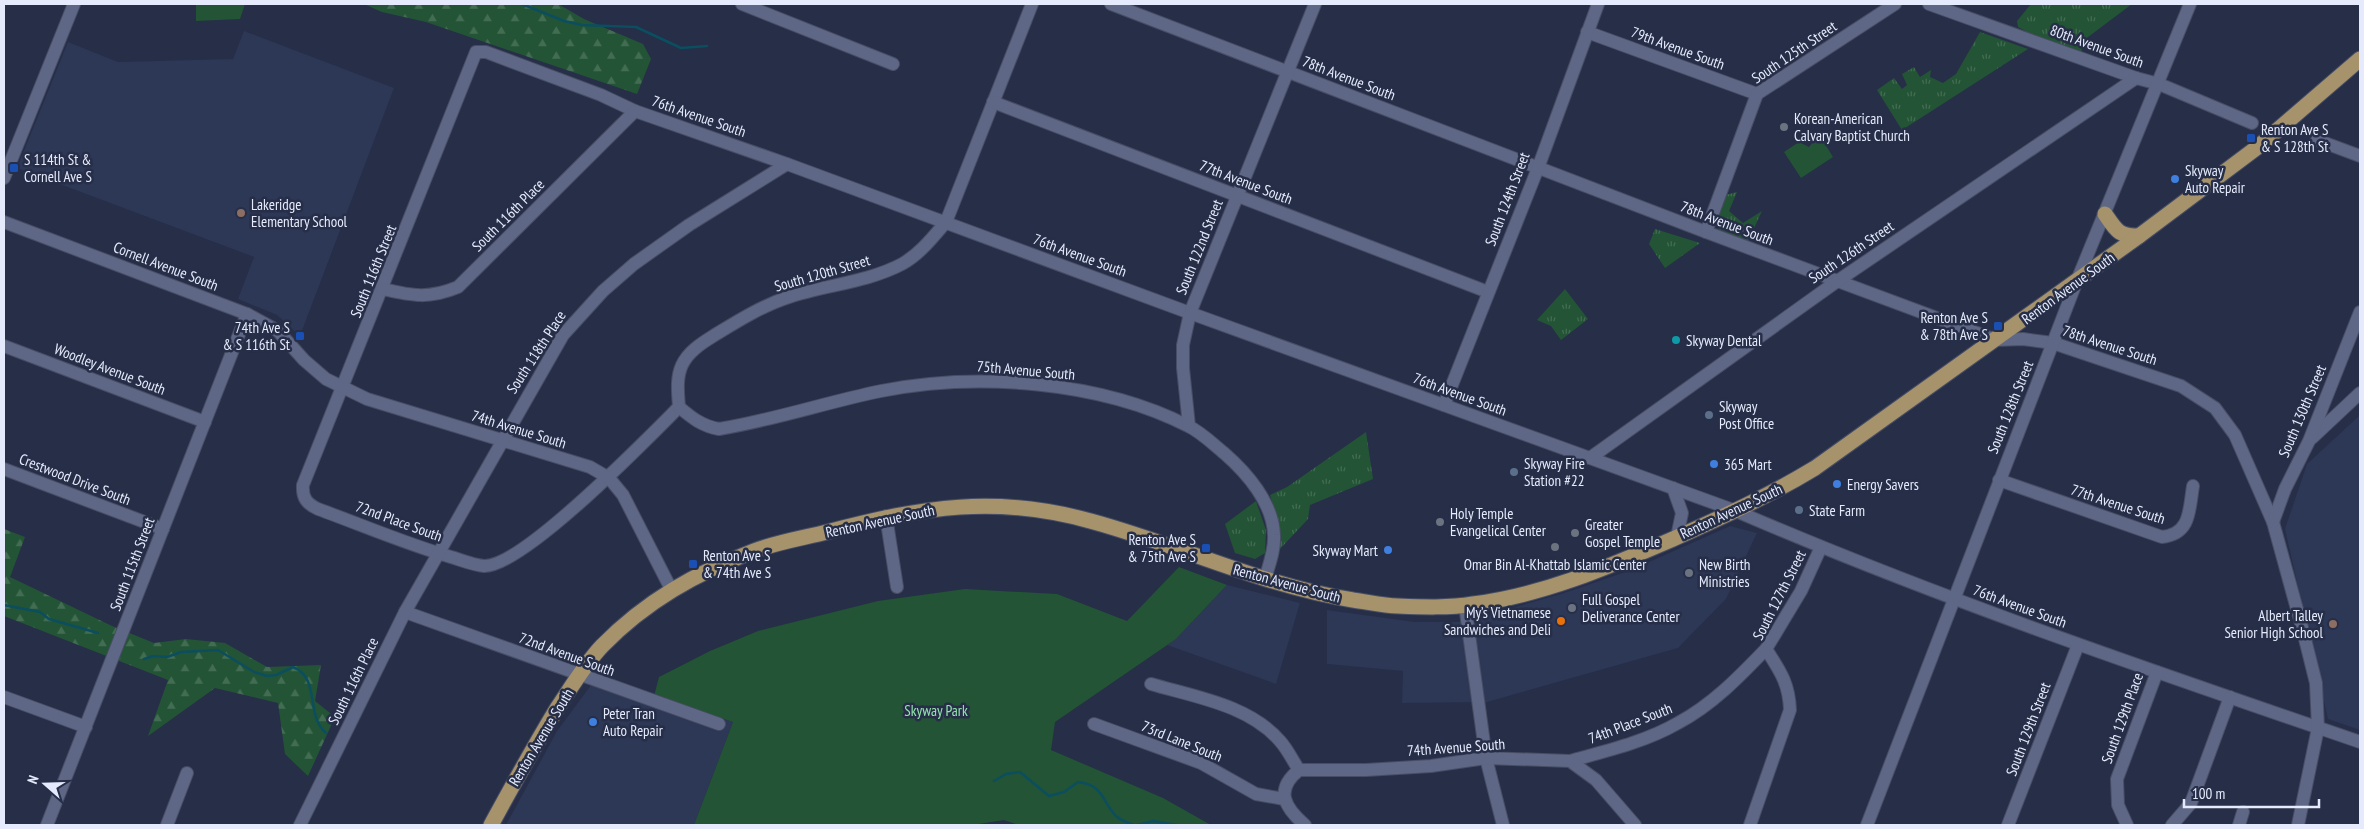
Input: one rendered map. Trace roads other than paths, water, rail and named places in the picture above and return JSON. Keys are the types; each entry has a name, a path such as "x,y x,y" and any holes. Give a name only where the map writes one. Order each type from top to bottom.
{"main road":[{"name":"Renton Avenue South","path":"491,825 533,747 578,676 601,648 671,589 757,550 886,516 919,510 969,506 1044,510 1096,522 1265,579 1321,595 1393,606 1465,605 1516,596 1559,586 1618,564 1736,511 1784,487 1815,468 2076,283 2259,146 2360,59"},
{"path":"2105,214 2118,232 2125,236 2139,236"}],"street":[{"path":"4,178 74,4"},
{"path":"742,4 893,64"},
{"name":"South 120th Street","path":"679,407 678,385 681,367 689,354 704,342 765,307 789,297 876,274 901,264 925,245 946,222 1032,4"},
{"name":"78th Avenue South","path":"1111,4 1836,282 1996,340 2023,339 2053,343 2181,386 2215,408 2235,435 2273,522 2316,684 2318,728 2298,825"},
{"name":"South 122nd Street","path":"1189,426 1183,368 1183,345 1190,313 1315,4"},
{"name":"South 124th Street","path":"1444,405 1538,168 1598,4"},
{"name":"South 125th Street","path":"1706,232 1757,94 1895,4"},
{"name":"80th Avenue South","path":"1929,4 2136,78 2159,84 2252,123"},
{"name":"South 128th Street","path":"1867,825 2076,283 2159,84 2190,4"},
{"name":"79th Avenue South","path":"1587,32 1757,94"},
{"name":"76th Avenue South","path":"476,52 486,52 602,95 635,110 1736,511 1953,599 2078,645 2360,742"},
{"name":"South 116th Street","path":"306,502 303,494 303,485 383,289 476,52"},
{"name":"South 126th Street","path":"1590,458 1836,282 2136,78"},
{"name":"77th Avenue South","path":"993,102 1488,292"},
{"name":"South 116th Place","path":"383,289 414,296 431,296 458,287 635,110"},
{"path":"2317,140 2360,156"},
{"name":"South 118th Place","path":"437,553 500,441 563,335 603,291 634,264 689,225 787,164"},
{"name":"Cornell Avenue South","path":"4,222 248,314 278,332 304,360"},
{"name":"South 130th Street","path":"2273,522 2285,489 2309,441 2360,312"},
{"name":"South 115th Street","path":"47,825 248,314"},
{"name":"Woodley Avenue South","path":"4,346 205,422"},
{"name":"74th Avenue South","path":"304,360 326,379 343,389 367,399 590,467 609,478 623,495 671,589"},
{"name":"75th Avenue South","path":"679,407 692,419 706,427 719,429 883,391 966,382 1034,384 1071,389 1113,398 1189,426 1238,465 1261,496 1271,519 1274,534 1273,548 1265,579"},
{"path":"2309,441 2360,392"},
{"path":"609,478 679,407"},
{"name":"Crestwood Drive South","path":"4,469 163,529"},
{"name":"72nd Place South","path":"306,502 318,509 437,553 482,566 495,565 516,554 609,478"},
{"name":"77th Avenue South","path":"1999,480 2162,537 2173,536 2182,530 2187,518 2193,486"},
{"path":"1673,488 1682,513 1677,537"},
{"path":"886,516 897,587"},
{"name":"South 127th Street","path":"1750,825 1790,710 1789,692 1781,672 1766,649 1801,591 1821,547"},
{"name":"South 116th Place","path":"300,825 405,612 437,553"},
{"path":"1465,605 1486,758 1503,825"},
{"name":"72nd Avenue South","path":"405,612 578,676 719,724"},
{"name":"South 129th Street","path":"2008,825 2078,645"},
{"name":"74th Place South","path":"1570,761 1624,745 1679,723 1727,689 1766,649"},
{"name":"South 129th Place","path":"2127,825 2118,805 2116,793 2120,769 2156,672"},
{"path":"1151,684 1229,707 1268,729 1281,742 1299,770 1288,783 1284,800 1292,814 1305,825"},
{"path":"4,697 86,727"},
{"path":"2172,825 2191,804 2230,697"},
{"name":"73rd Lane South","path":"1094,724 1201,763 1256,794 1284,800"},
{"name":"74th Avenue South","path":"1299,770 1412,767 1486,758 1570,761"},
{"path":"1570,761 1596,780 1635,825"},
{"path":"167,825 187,773"},
{"path":"2239,825 2243,812"}],"waterway":[{"path":"522,4 564,21 582,25 636,27 681,48 707,46"},
{"path":"4,605 40,612 49,619 98,633"},
{"path":"144,659 153,656 167,657 181,652 218,650 254,672 267,676 276,675 293,667 302,672 307,680 316,717 326,733"},
{"path":"994,781 1006,774 1020,772 1049,796 1064,792 1078,782 1093,786 1116,816 1134,825"},
{"path":"1137,825 1153,821 1177,825"}],"place":[{"name":"Korean-American Calvary Baptist Church","path":"1784,127"},
{"name":"Renton Ave S & S 128th St","path":"2251,138"},
{"name":"S 114th St & Cornell Ave S","path":"14,168"},
{"name":"Skyway Auto Repair","path":"2175,179"},
{"name":"Lakeridge Elementary School","path":"241,213"},
{"name":"Renton Ave S & 78th Ave S","path":"1998,326"},
{"name":"74th Ave S & S 116th St","path":"300,336"},
{"name":"Skyway Dental","path":"1676,340"},
{"name":"Skyway Post Office","path":"1709,415"},
{"name":"365 Mart","path":"1714,464"},
{"name":"Skyway Fire Station #22","path":"1514,472"},
{"name":"Energy Savers","path":"1837,484"},
{"name":"State Farm","path":"1799,510"},
{"name":"Holy Temple Evangelical Center","path":"1440,522"},
{"name":"Greater Gospel Temple","path":"1575,533"},
{"name":"Omar Bin Al-Khattab Islamic Center","path":"1555,547"},
{"name":"Renton Ave S & 75th Ave S","path":"1206,548"},
{"name":"Skyway Mart","path":"1388,550"},
{"name":"Renton Ave S & 74th Ave S","path":"693,564"},
{"name":"New Birth Ministries","path":"1689,573"},
{"name":"Full Gospel Deliverance Center","path":"1572,608"},
{"name":"My’s Vietnamese Sandwiches and Deli","path":"1561,621"},
{"name":"Albert Talley Senior High School","path":"2333,624"},
{"name":"Peter Tran Auto Repair","path":"593,722"}],"park label":[{"name":"Skyway Park","path":"936,710"}]}
